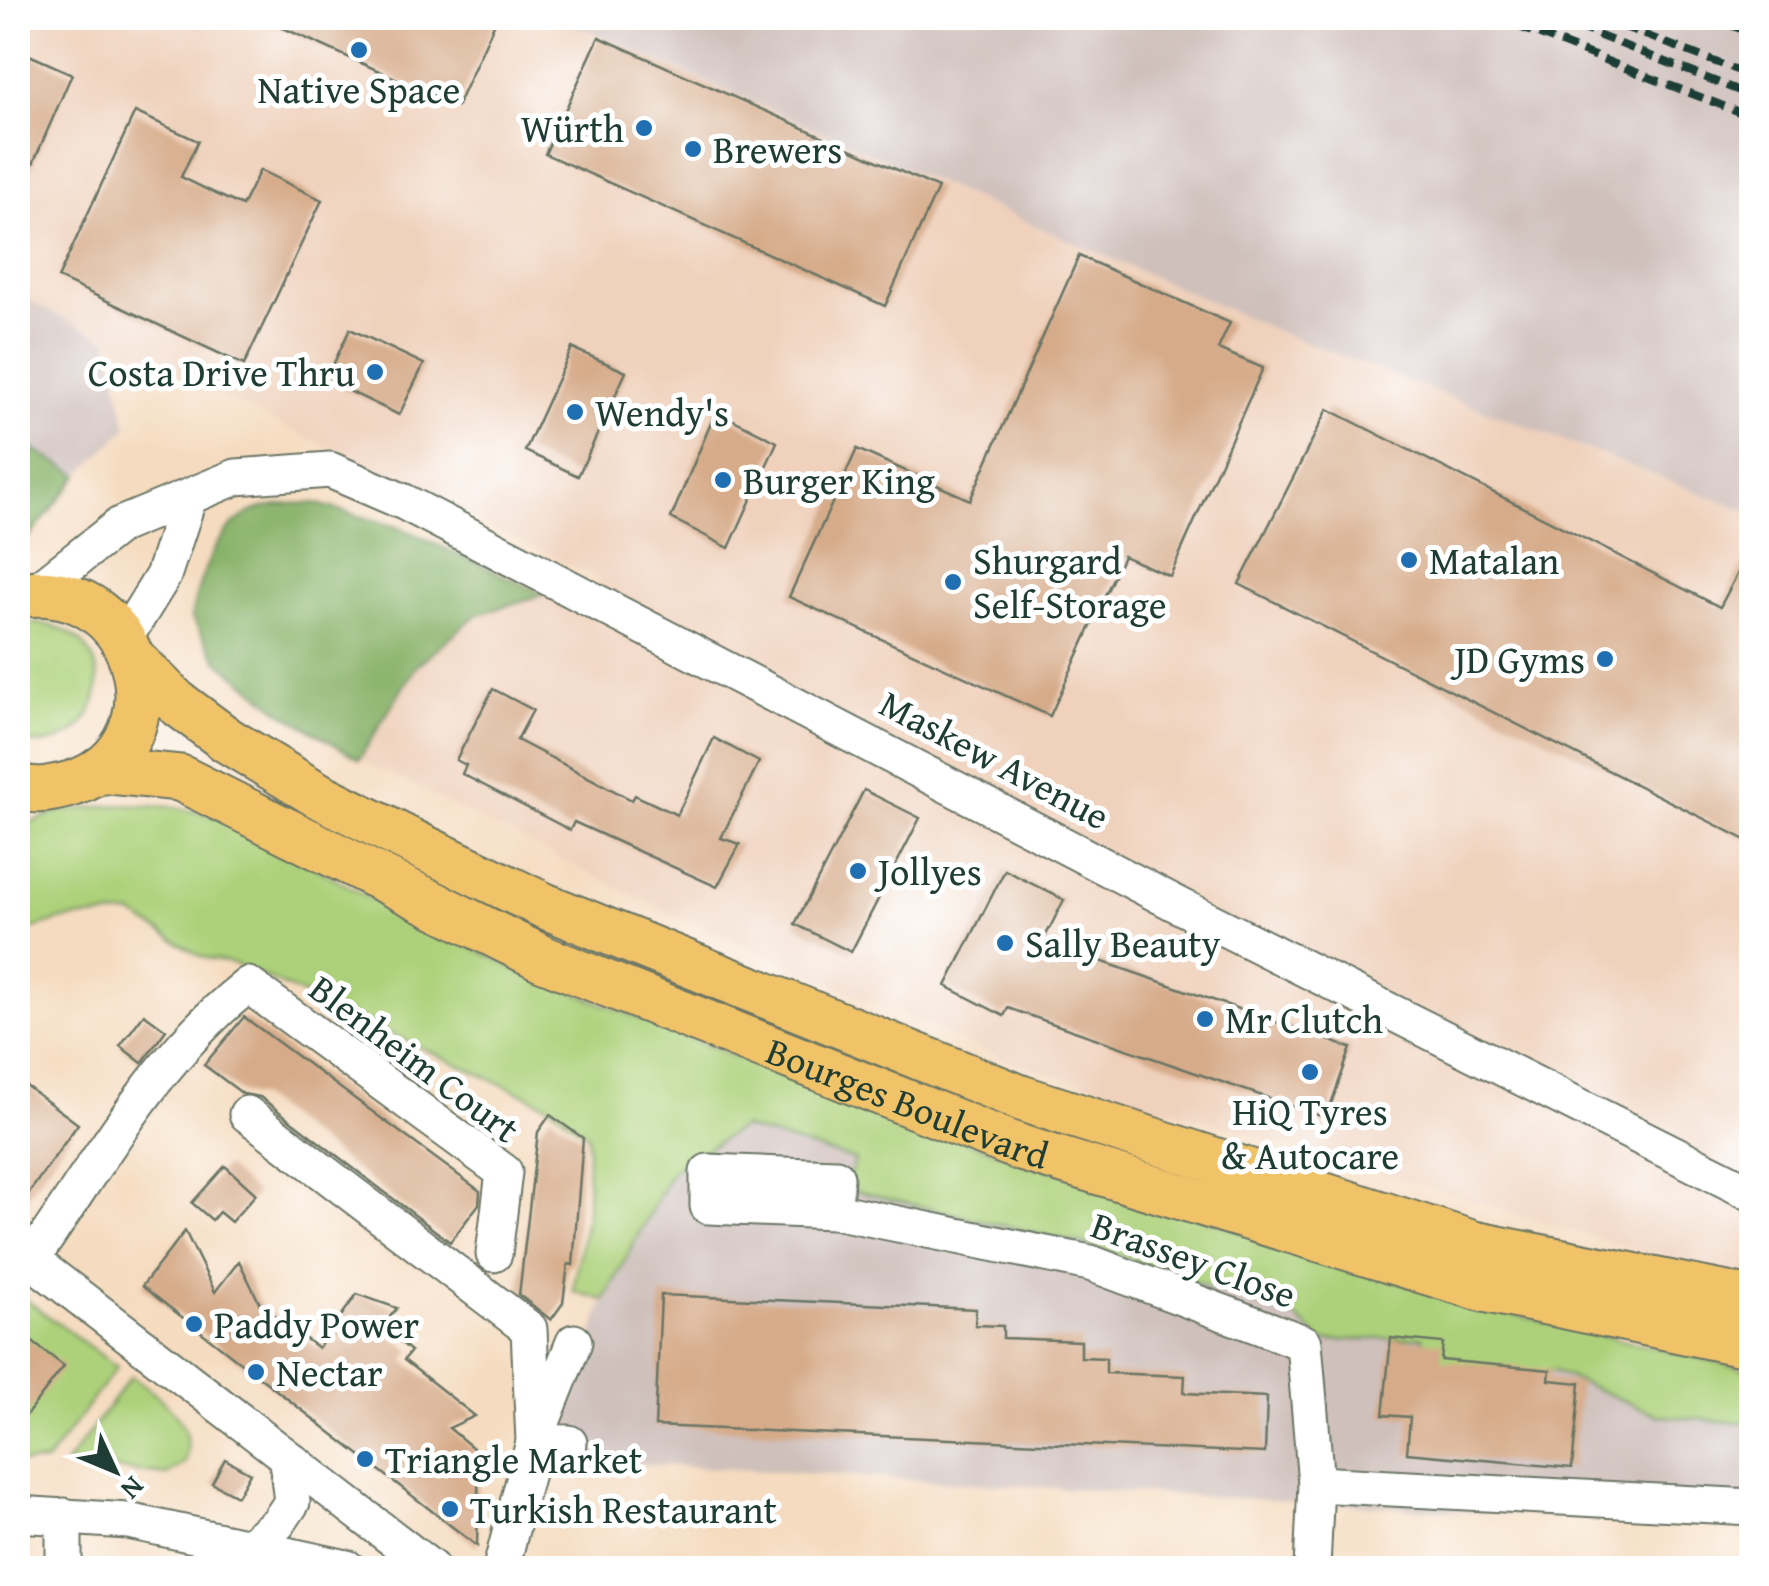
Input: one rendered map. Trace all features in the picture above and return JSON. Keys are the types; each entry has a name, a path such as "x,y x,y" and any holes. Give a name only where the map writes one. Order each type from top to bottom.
{"main road":[{"name":"Bourges Boulevard","path":"26,593 84,602 107,618 176,702 318,796 544,906 1021,1098 1474,1244 1752,1300"},
{"path":"22,792 75,784 100,770 131,729 138,704 130,650"},
{"name":"Bourges Boulevard","path":"100,770 180,778 542,958 1021,1148 1484,1290 1752,1344"}],"street":[{"name":"Maskew Avenue","path":"26,593 120,525 158,506 188,500 236,477 330,470 404,502 1186,909 1752,1193"},
{"path":"130,650 163,576 188,500"},
{"name":"Blenheim Court","path":"24,1255 215,1010 248,986 504,1172 494,1254"},
{"path":"248,1114 529,1329 552,1443"},
{"name":"Brassey Close","path":"834,1211 1090,1263 1304,1343 1316,1484 1312,1568"},
{"path":"24,1255 431,1568"},
{"path":"501,1568 552,1443 574,1342"},
{"path":"248,1547 278,1523 292,1502 287,1460"},
{"path":"1316,1484 1752,1507"},
{"path":"18,1514 128,1521 347,1568"},
{"path":"64,1516 64,1568"}],"shaded area":[{"path":"18,18 560,18 1282,333 1751,512 1751,1284 1002,1059 651,904 359,759 416,666 476,614 602,581 18,297"},
{"path":"560,18 1751,18 1751,512 1282,333"},
{"path":"18,296 108,340 127,428 79,475 18,441"},
{"path":"742,1127 856,1160 846,1189 1095,1247 1297,1318 1322,1341 1423,1337 1427,1367 1554,1371 1660,1416 1751,1424 1751,1528 575,1460 552,1453 604,1300 672,1171"}],"green space":[{"path":"18,441 79,475 18,551"},
{"path":"314,503 401,528 544,594 476,615 416,666 359,759 280,711 218,661 191,617 206,566 236,522 267,507"},
{"path":"33,623 66,632 87,649 97,672 96,696 87,718 70,735 46,743 18,739 18,629"},
{"path":"115,805 175,807 231,820 373,900 525,973 886,1116 1484,1308 1751,1370 1751,1424 1660,1416 1554,1371 1426,1367 1423,1337 1322,1341 1297,1318 1095,1247 845,1189 855,1160 742,1127 672,1171 604,1300 573,1291 587,1211 588,1135 550,1106 236,964 202,957 132,914 63,919 18,933 18,828 56,812"},
{"path":"18,1294 117,1367 46,1462 18,1463"},
{"path":"131,1376 164,1402 181,1422 186,1434 185,1463 167,1475 66,1464"}],"building":[{"path":"261,18 497,18 457,106"},
{"path":"599,37 938,188 885,306 545,154"},
{"path":"18,50 72,74 18,198"},
{"path":"135,112 198,141 181,177 212,192 242,206 260,170 322,200 244,365 58,278"},
{"path":"1079,256 1230,323 1218,349 1263,368 1170,576 1123,556 1050,716 789,597 857,449 970,500"},
{"name":"Costa Drive Thru","path":"350,329 424,364 399,415 326,380"},
{"name":"Wendy's","path":"572,348 626,372 578,476 525,451"},
{"path":"1328,409 1720,607 1752,546 1752,843 1239,584"},
{"name":"Burger King","path":"716,411 777,442 729,548 671,518"},
{"path":"493,689 533,710 517,740 632,800 635,795 677,815 714,738 759,762 721,838 740,844 717,887 574,822 570,830 462,774 466,765 456,760"},
{"name":"Jollyes","path":"864,790 920,818 851,952 795,924"},
{"path":"1005,870 1064,900 1043,941 1351,1048 1326,1118 1008,1008 1004,1016 946,986"},
{"path":"144,1014 166,1030 142,1063 120,1046"},
{"path":"244,1017 480,1191 479,1204 450,1242 260,1097 243,1094 204,1065"},
{"path":"18,1080 78,1124 18,1208"},
{"path":"550,1115 583,1138 573,1265 568,1264 563,1303 551,1320 519,1295 538,1132"},
{"path":"225,1166 256,1194 231,1222 219,1212 212,1220 192,1203"},
{"path":"185,1231 215,1292 239,1261 261,1306 318,1348 357,1294 397,1308 382,1327 411,1351 404,1360 475,1416 449,1428 479,1453 477,1546 142,1286"},
{"path":"661,1295 976,1309 975,1325 1003,1326 1003,1338 1081,1341 1081,1357 1106,1358 1106,1373 1185,1376 1184,1393 1267,1397 1265,1453 655,1426"},
{"path":"18,1331 64,1366 18,1426"},
{"path":"1391,1338 1443,1343 1441,1360 1550,1370 1549,1380 1580,1383 1572,1468 1407,1453 1410,1417 1383,1415"},
{"path":"225,1459 250,1473 237,1496 212,1483"}],"railway":[{"path":"1496,18 1752,117"},
{"path":"1555,18 1752,96"},
{"path":"1601,18 1752,76"},
{"path":"1710,18 1752,33"}],"place":[{"name":"Native Space","path":"359,50"},
{"name":"Würth","path":"644,128"},
{"name":"Brewers","path":"693,149"},
{"name":"Costa Drive Thru","path":"375,372"},
{"name":"Wendy's","path":"575,412"},
{"name":"Burger King","path":"723,480"},
{"name":"Matalan","path":"1409,560"},
{"name":"Shurgard Self-Storage","path":"953,582"},
{"name":"JD Gyms","path":"1605,659"},
{"name":"Jollyes","path":"858,871"},
{"name":"Sally Beauty","path":"1005,943"},
{"name":"Mr Clutch","path":"1205,1019"},
{"name":"HiQ Tyres & Autocare","path":"1310,1072"},
{"name":"Paddy Power","path":"194,1324"},
{"name":"Nectar","path":"256,1372"},
{"name":"Triangle Market","path":"365,1459"},
{"name":"Turkish Restaurant","path":"450,1509"}]}
